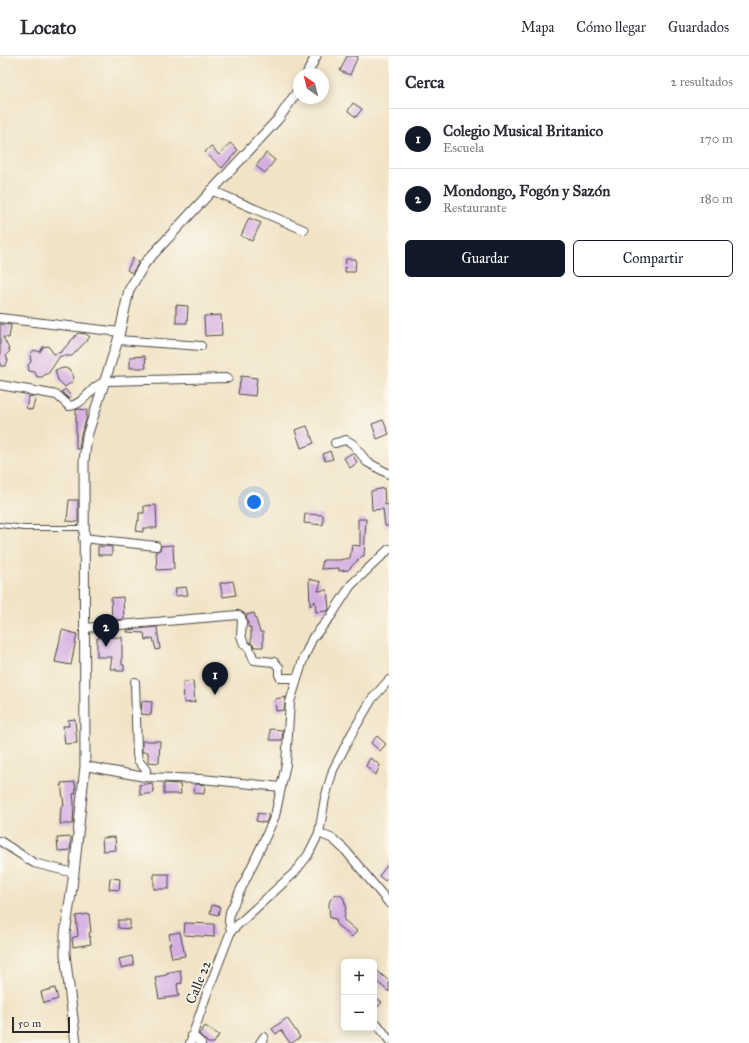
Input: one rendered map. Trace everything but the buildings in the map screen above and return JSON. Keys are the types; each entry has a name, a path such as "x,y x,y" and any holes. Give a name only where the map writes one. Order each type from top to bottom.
{"street":[{"path":"310,68 316,56"},
{"path":"76,1043 65,954 65,934 74,873 85,766 83,528 84,461 87,436 106,381 119,336 129,290 145,263 279,118 293,98"},
{"path":"211,190 304,230"},
{"path":"0,318 119,336 200,346"},
{"path":"0,385 57,396 69,406 74,406 97,386 106,381 228,378"},
{"path":"335,443 346,440 353,444 368,462 389,474"},
{"path":"83,538 156,546"},
{"path":"389,549 351,585 331,616 312,639 302,660 290,702 286,764 274,816 230,912 229,921 232,931 294,873 308,855 319,833 325,798 333,770 372,699 389,680"},
{"path":"84,628 238,615 242,621 241,636 244,644 249,648 254,660 274,662 279,667 279,675 281,678 297,678"},
{"path":"135,682 137,754 138,760 146,770 145,777"},
{"path":"85,766 145,777 202,779 281,787"},
{"path":"319,833 333,839 346,851 389,902"},
{"path":"0,841 34,863 74,873"},
{"name":"Calle 22","path":"191,1039 206,996 232,931"},
{"path":"378,1025 389,1040"},
{"path":"191,1039 201,1043"}],"lane":[{"path":"0,525 24,528 83,528"}],"place":[{"name":"Mondongo, Fogón y Sazón","path":"106,647"},
{"name":"Colegio Musical Britanico","path":"215,695"}]}
